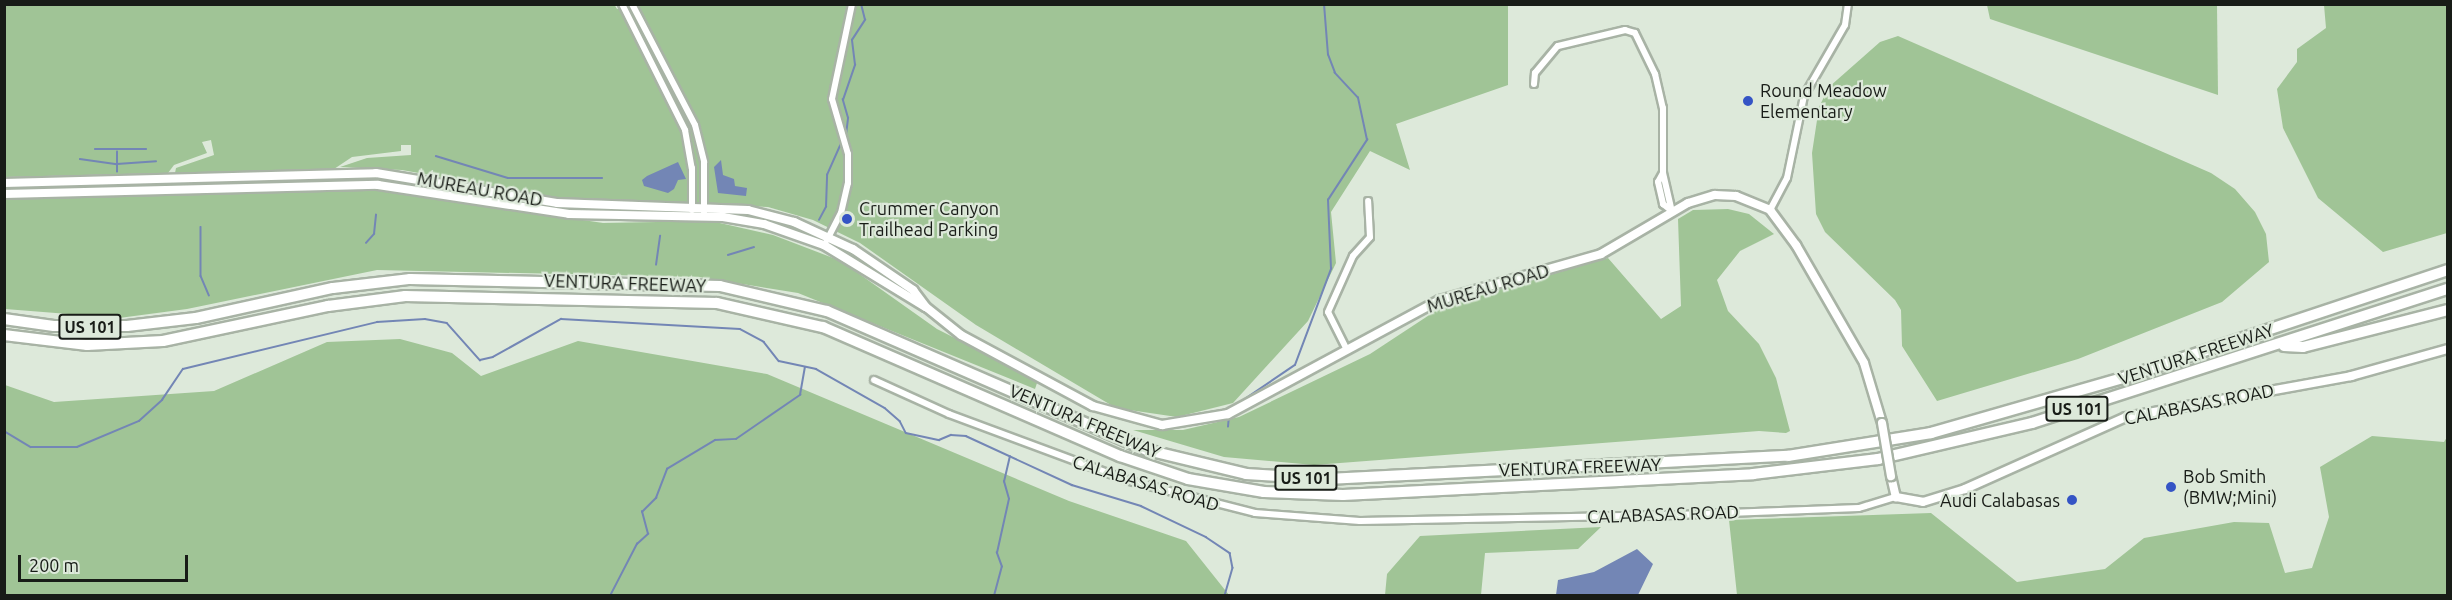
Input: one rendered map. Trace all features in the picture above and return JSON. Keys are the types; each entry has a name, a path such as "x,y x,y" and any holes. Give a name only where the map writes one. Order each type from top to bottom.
{"highway":[{"name":"VENTURA FREEWAY","path":"4,319 82,327 150,324 333,288 410,279 720,286 827,311 1147,450 1246,474 1327,479 1788,456 1931,433 2126,377 2448,270"},
{"name":"VENTURA FREEWAY","path":"4,335 87,345 163,341 328,306 415,295 717,303 823,327 1154,469 1221,486 1301,495 1753,474 1878,459 2032,423 2448,289"},
{"path":"2274,346 2303,347 2448,310"}],"main road":[{"name":"MUREAU ROAD","path":"4,183 376,173 557,202 704,205 768,214 829,236 913,290 926,307"},
{"name":"MUREAU ROAD","path":"4,194 378,185 549,212 704,216 764,224 824,245 926,307 961,335 1093,406 1152,423 1186,424 1228,414 1440,300 1614,249 1672,211 1703,197 1726,195 1770,210"},
{"path":"1770,210 1796,245 1854,344 1868,373 1882,423 1896,498"},
{"name":"CALABASAS ROAD","path":"1896,498 1912,504 1946,496 2126,417 2351,376 2448,349"}],"street":[{"path":"622,4 682,121 692,162 692,216"},
{"path":"632,4 695,125 704,162 704,216"},
{"path":"824,245 846,199 845,140 832,99 852,4"},
{"path":"1770,210 1787,178 1804,96 1845,25 1848,4"},
{"path":"1534,84 1535,73 1558,46 1625,30 1635,33 1655,74 1663,108 1662,173 1672,211"},
{"path":"1347,350 1328,312 1353,256 1370,237 1368,201"},
{"name":"CALABASAS ROAD","path":"874,380 949,414 1126,480 1255,513 1360,520 1676,515 1859,508 1896,498"}],"green space":[{"path":"614,4 617,9 632,4 1508,5 1508,85 1396,124 1410,170 1370,151 1331,212 1336,263 1308,321 1233,403 1177,417 1116,408 976,325 860,243 813,220 768,207 559,198 402,170 340,167 367,158 411,155 411,145 401,145 401,151 352,157 334,169 175,173 176,168 214,155 211,140 202,142 207,153 174,165 168,173 5,177 4,5"},
{"path":"1987,5 2217,5 2218,95 1990,19"},
{"path":"2324,5 2447,5 2447,233 2383,252 2318,198 2283,128 2277,89 2297,62 2297,49 2326,28"},
{"path":"1898,36 2211,173 2235,189 2255,212 2266,234 2269,262 2222,302 2078,359 1937,401 1902,346 1901,310 1895,300 1825,232 1816,214 1812,153 1819,107 1829,87 1880,42"},
{"path":"383,190 603,223 711,221 773,235 841,261 937,329 1038,380 1035,389 798,293 699,277 377,270 187,309 119,318 5,309 4,199"},
{"path":"1728,209 1749,214 1774,234 1740,251 1717,280 1728,311 1759,344 1776,378 1790,431 1786,433 1759,431 1314,465 1224,457 1133,430 1183,430 1239,417 1370,354 1443,306 1608,258 1661,319 1681,306 1678,219 1693,210"},
{"path":"400,339 452,353 481,376 578,341 767,374 1069,501 1186,541 1229,595 5,595 5,385 54,402 214,391 327,342"},
{"path":"2372,436 2444,442 2447,437 2447,595 1737,595 1729,520 1931,513 2017,582 2105,569 2144,538 2234,522 2269,523 2285,573 2312,568 2329,517 2320,467"},
{"path":"1601,527 1578,549 1485,553 1481,595 1385,595 1387,574 1420,536"}],"water":[{"path":"721,160 723,175 734,179 735,186 747,188 746,196 718,193 714,167"},
{"path":"678,162 686,179 678,180 674,189 668,193 644,186 642,180 647,176"},
{"path":"1637,549 1653,564 1638,595 1556,595 1558,580 1594,572"}],"waterway":[{"path":"846,135 848,118 843,100 855,65 852,40 865,20 861,4"},
{"path":"1230,409 1295,365 1331,269 1328,200 1367,140 1358,98 1335,73 1328,55 1324,4"},
{"path":"819,220 826,207 827,175 842,142"},
{"path":"95,149 146,149"},
{"path":"117,152 117,172"},
{"path":"436,156 508,178 602,178"},
{"path":"80,159 117,164 156,161"},
{"path":"366,243 374,234 376,215"},
{"path":"201,227 201,276 209,295"},
{"path":"656,265 660,236"},
{"path":"728,255 754,247"},
{"path":"4,431 31,447 77,447 139,421 162,400 183,369 377,322 425,319 447,323 480,360 493,357 561,319 740,329 764,342 779,361 816,369 885,408 900,421 906,433 939,440 951,435 966,436 1072,485 1141,506 1206,537 1230,553 1233,568 1225,596"},
{"path":"610,596 637,544 648,534 642,512 656,498 667,469 715,440 736,439 800,395 805,367"},
{"path":"1228,427 1229,416"},
{"path":"994,596 1002,567 997,553 1009,499 1004,482 1010,457"}],"place":[{"name":"Round Meadow Elementary","path":"1748,101"},
{"name":"Crummer Canyon Trailhead Parking","path":"847,219"},
{"name":"Bob Smith (BMW;Mini)","path":"2171,487"},
{"name":"Audi Calabasas","path":"2072,500"}]}
